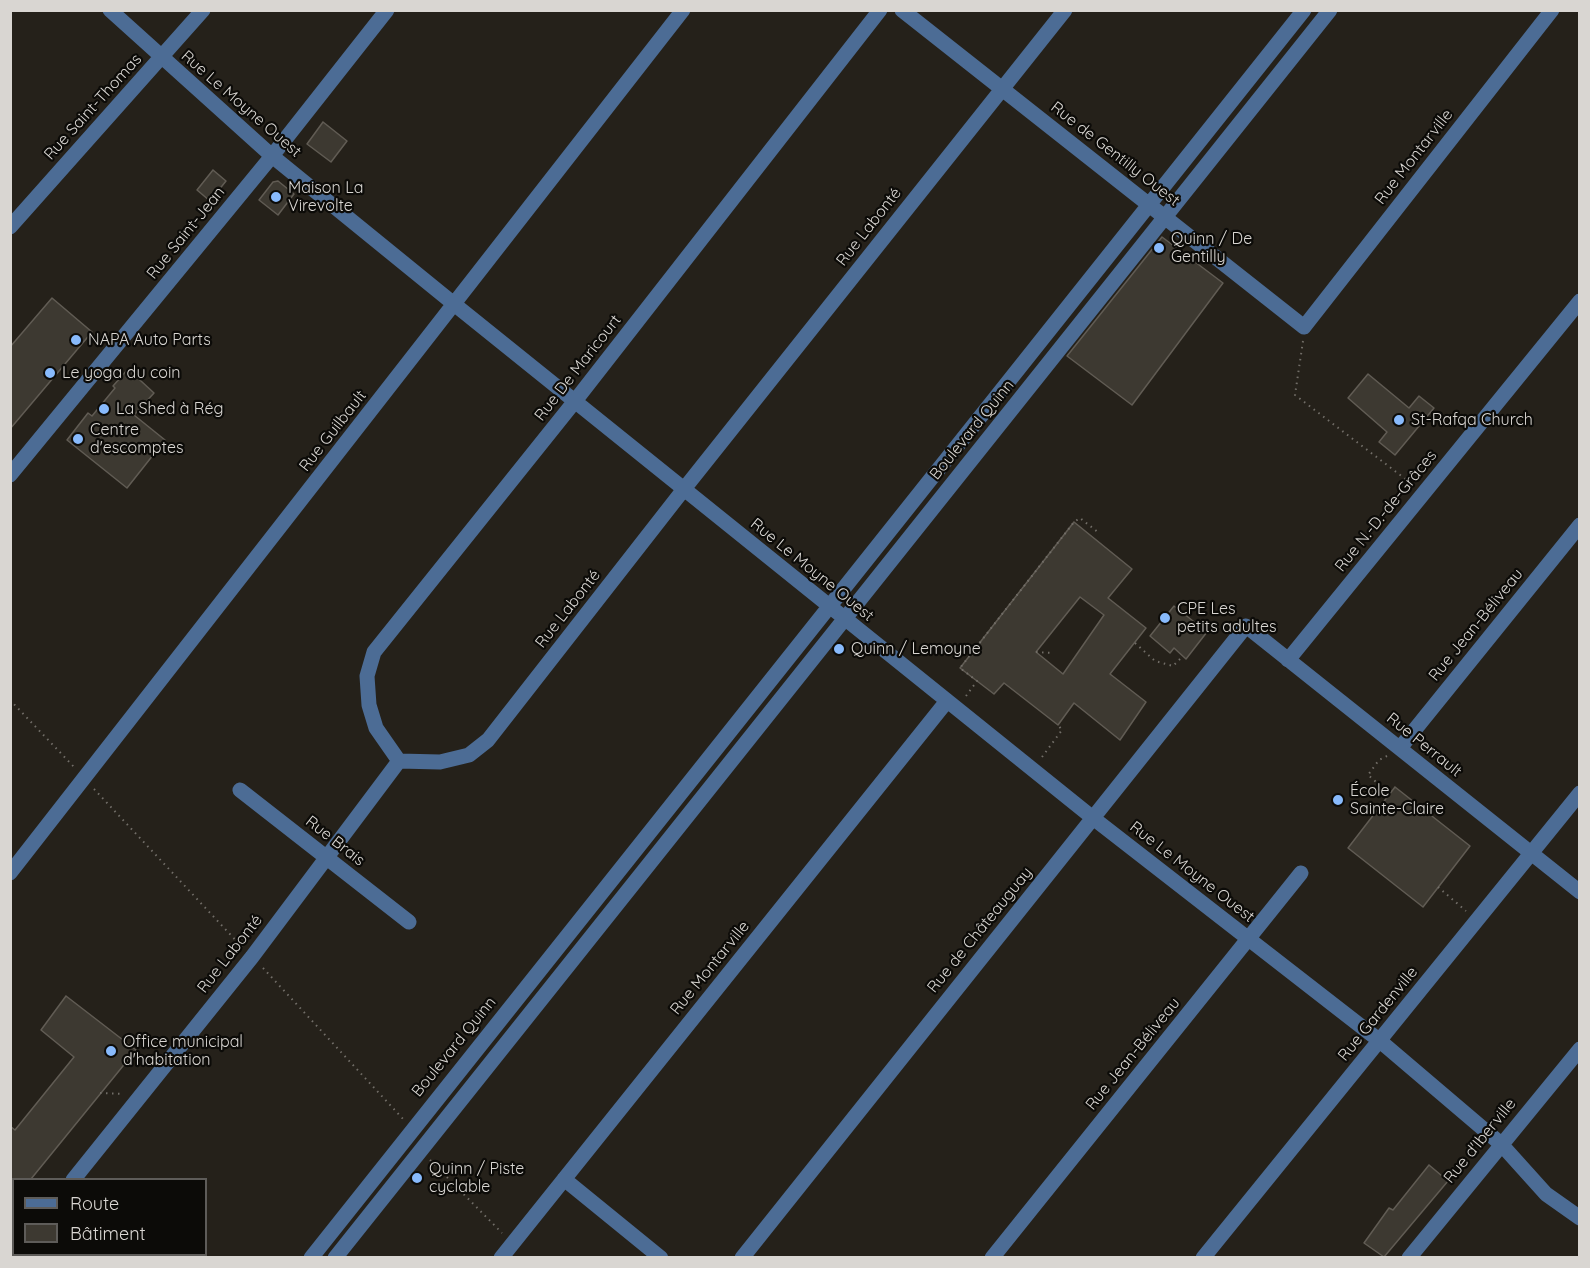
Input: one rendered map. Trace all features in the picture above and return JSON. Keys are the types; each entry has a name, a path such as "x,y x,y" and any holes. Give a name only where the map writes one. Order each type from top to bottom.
{"street":[{"name":"Rue Le Moyne Ouest","path":"110,10 272,156 1093,818 1380,1041 1501,1144 1546,1194 1580,1218"},
{"name":"Rue Saint-Thomas","path":"10,228 203,10"},
{"name":"Rue Saint-Jean","path":"10,476 272,156 387,10"},
{"name":"Rue Guilbault","path":"10,873 683,10"},
{"name":"Rue De Maricourt","path":"399,761 376,728 369,705 367,676 374,652 575,401 880,10"},
{"name":"Rue de Gentilly Ouest","path":"903,10 1304,327"},
{"name":"Rue Labonté","path":"74,1178 252,957 399,761 440,762 469,755 488,740 684,489 1065,10"},
{"name":"Boulevard Quinn","path":"311,1257 1304,10"},
{"name":"Boulevard Quinn","path":"334,1257 1330,10"},
{"name":"Rue Montarville","path":"1304,327 1552,10"},
{"name":"Rue N.-D.-de-Grâces","path":"1288,660 1580,301"},
{"name":"Rue Jean-Béliveau","path":"1400,748 1580,525"},
{"name":"Rue Perrault","path":"1246,626 1580,892"},
{"name":"Rue de Châteauguay","path":"742,1257 1246,626"},
{"name":"Rue Montarville","path":"501,1257 952,704"},
{"name":"Rue Brais","path":"240,789 409,922"},
{"name":"Rue Gardenville","path":"1203,1257 1580,794"},
{"path":"626,860 642,873"},
{"name":"Rue Jean-Béliveau","path":"992,1257 1301,873"},
{"name":"Rue d'Iberville","path":"1409,1257 1580,1049"},
{"path":"564,1179 661,1257"}],"path":[{"path":"1304,327 1295,395 1424,493"},
{"path":"952,704 977,681 960,668 1074,522 1080,518 1099,533"},
{"path":"1207,632 1214,623"},
{"path":"1135,643 1155,661 1173,666 1183,656"},
{"path":"1036,652 1052,653"},
{"path":"10,700 74,768"},
{"path":"1033,769 1062,730 1058,725"},
{"path":"1390,794 1368,775 1380,760 1400,748"},
{"path":"90,784 242,946"},
{"path":"1438,887 1477,920"},
{"path":"256,961 408,1125"},
{"path":"100,1093 120,1092 134,1104"},
{"path":"424,1154 506,1236"}],"building":[{"path":"323,122 347,141 331,162 307,144"},
{"path":"213,170 226,181 210,201 197,190"},
{"name":"Maison La Virevolte","path":"278,181 294,194 278,215 259,200 273,182"},
{"path":"1162,237 1223,283 1132,405 1067,356"},
{"path":"52,298 92,332 10,429 10,347"},
{"path":"128,369 154,393 134,415 165,440 127,488 67,440 88,413 92,416"},
{"name":"St-Rafqa Church","path":"1368,374 1409,408 1419,396 1434,408 1395,455 1379,442 1387,432 1348,398"},
{"path":"1074,522 1132,569 1108,598 1146,628 1110,674 1146,702 1120,740 1074,703 1058,725 1004,683 994,694 960,668","holes":["1080,597 1104,615 1063,674 1036,652"]},
{"path":"1174,606 1207,632 1186,659 1174,648 1170,653 1150,636"},
{"path":"1395,787 1470,846 1423,907 1348,848"},
{"path":"66,996 136,1050 32,1178 10,1179 10,1126 15,1130 74,1057 41,1030"},
{"path":"1429,1165 1448,1181 1384,1257 1364,1243 1389,1208 1393,1210"}],"place":[{"name":"Maison La Virevolte","path":"276,197"},
{"name":"Quinn / De Gentilly","path":"1159,248"},
{"name":"NAPA Auto Parts","path":"76,340"},
{"name":"Le yoga du coin","path":"50,373"},
{"name":"La Shed à Rég","path":"104,409"},
{"name":"St-Rafqa Church","path":"1399,420"},
{"name":"Centre d'escomptes","path":"78,439"},
{"name":"CPE Les petits adultes","path":"1165,618"},
{"name":"Quinn / Lemoyne","path":"839,649"},
{"name":"École Sainte-Claire","path":"1338,800"},
{"name":"Office municipal d'habitation","path":"111,1051"},
{"name":"Quinn / Piste cyclable","path":"417,1178"}]}
